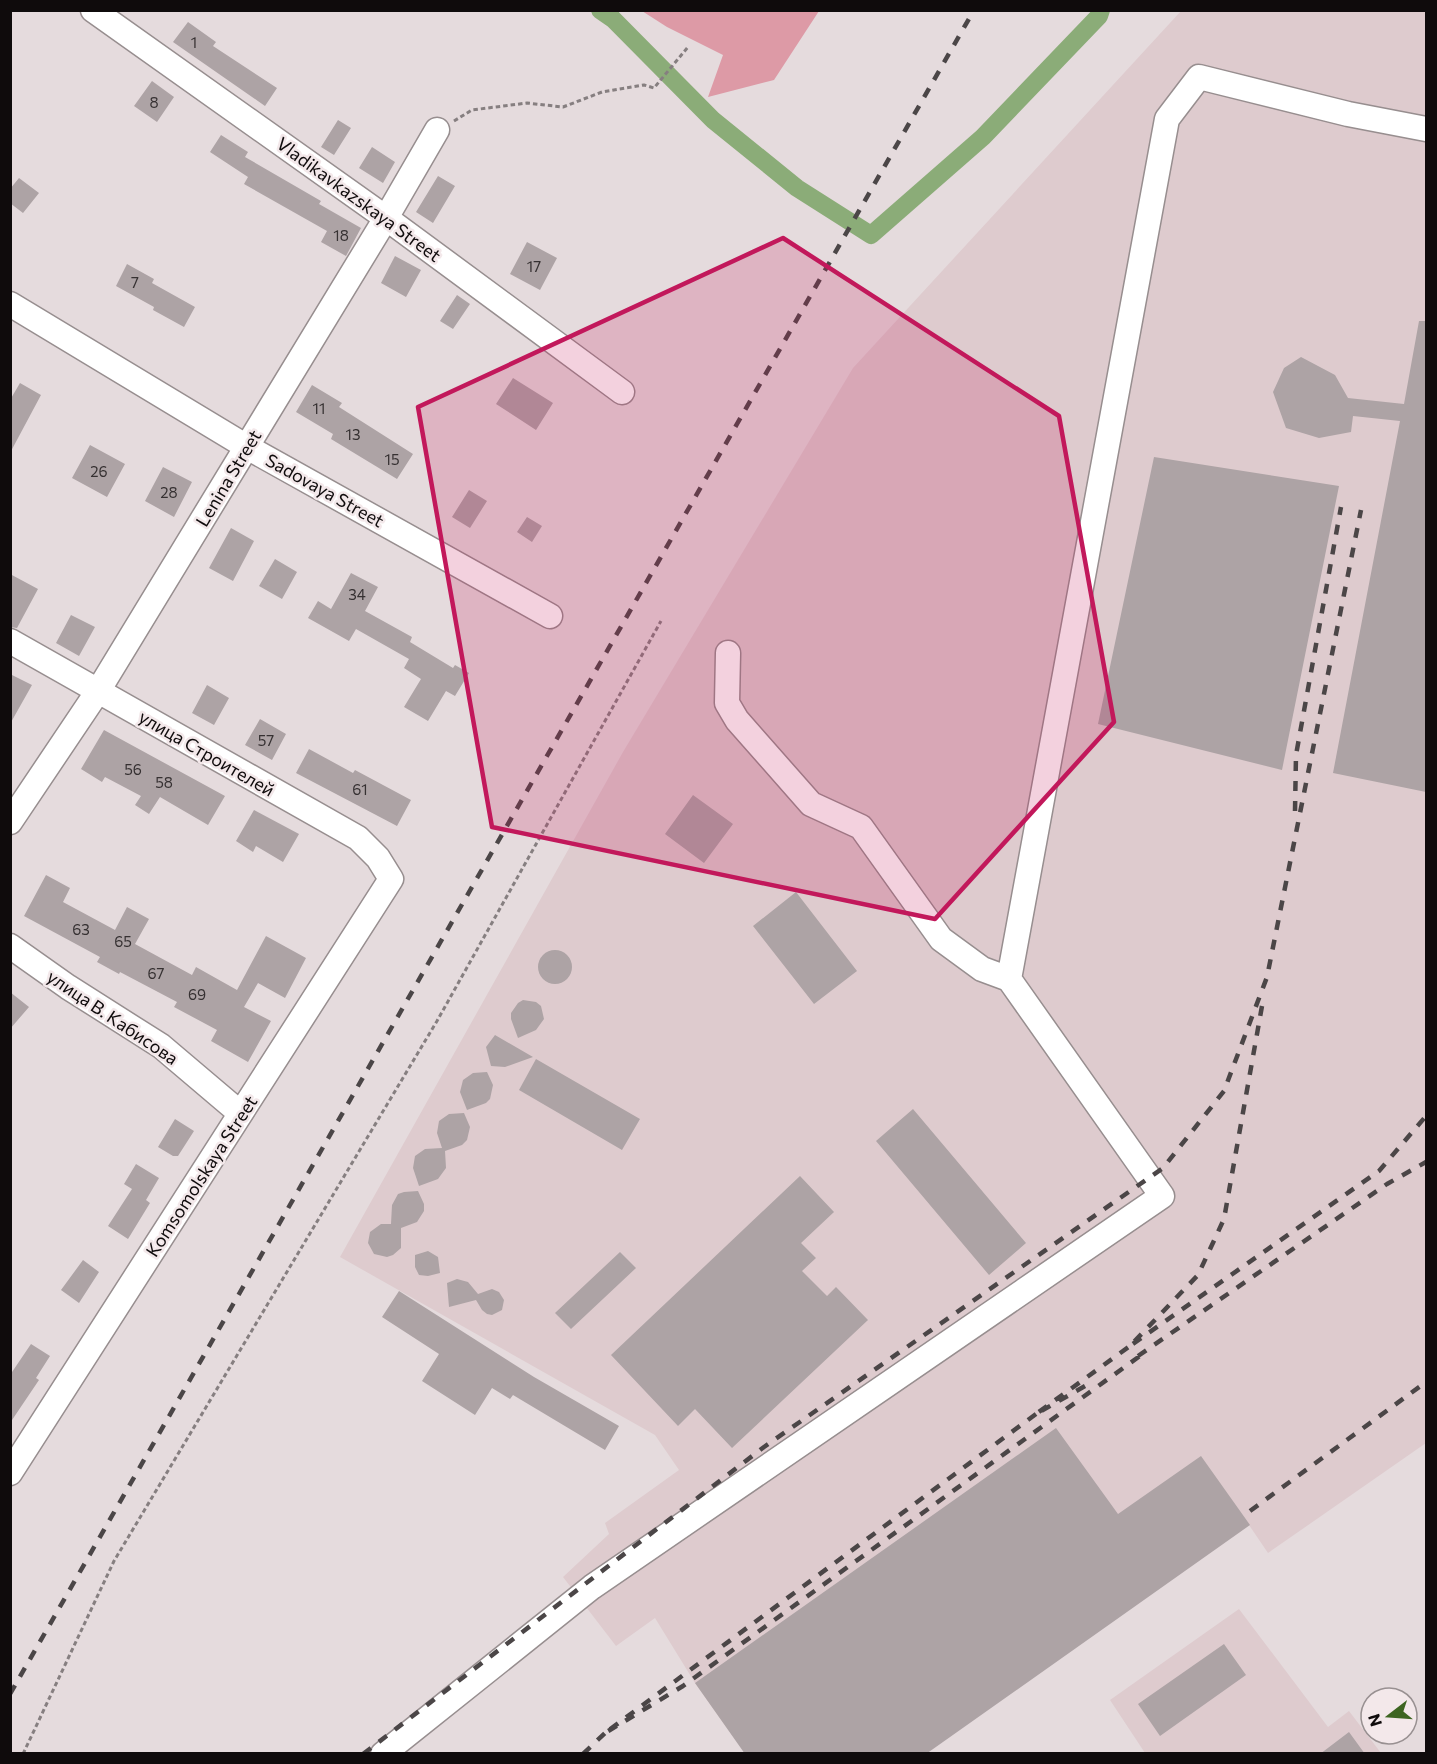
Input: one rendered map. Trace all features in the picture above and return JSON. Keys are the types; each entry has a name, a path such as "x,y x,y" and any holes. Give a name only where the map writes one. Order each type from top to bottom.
{"street":[{"name":"Vladikavkazskaya Street","path":"93,10 386,218 622,392"},
{"path":"1009,979 1167,119 1199,77 1348,114 1426,129"},
{"name":"Lenina Street","path":"10,822 98,691 386,218 437,130"},
{"name":"Sadovaya Street","path":"10,304 247,447 550,616"},
{"name":"улица Строителей","path":"10,642 358,838 378,858 392,879"},
{"path":"383,1754 585,1592 1162,1196 1009,979 982,969 942,939 861,827 812,804 737,720 727,703 728,653"},
{"name":"Komsomolskaya Street","path":"10,1473 392,879"},
{"name":"улица В. Кабисова","path":"10,946 68,987 161,1046 240,1113"}],"path":[{"path":"437,130 472,110 527,103 563,107 602,92 644,85 654,88 688,47"},
{"path":"23,1754 114,1561 437,1021 661,621"}],"highlighted area":[{"path":"783,238 1059,416 1114,722 935,919 492,827 418,407"}],"shaded area":[{"path":"642,11 819,11 774,80 708,97 723,55 667,27"},
{"path":"1181,11 1426,11 1426,1443 1268,1553 1249,1525 745,1753 695,1683 655,1618 616,1646 563,1577 609,1534 605,1523 679,1470 655,1435 340,1257 623,752 853,368"},
{"path":"1239,1609 1328,1727 1349,1711 1359,1724 1359,1746 1376,1746 1381,1753 1145,1753 1110,1700"}],"building":[{"path":"188,22 216,42 213,46 277,88 265,106 173,42"},
{"path":"152,81 174,97 157,122 134,106"},
{"path":"338,120 351,128 334,155 321,147"},
{"path":"221,135 248,152 245,157 321,201 319,204 361,228 346,256 321,242 327,231 244,184 248,177 210,152"},
{"path":"372,147 395,162 383,183 359,168"},
{"path":"438,176 455,186 433,223 416,212"},
{"path":"19,178 39,193 23,213 10,203 10,189"},
{"path":"527,242 557,258 540,290 510,274"},
{"path":"395,256 421,270 406,297 381,283"},
{"path":"127,264 154,279 152,283 195,307 184,327 116,286"},
{"path":"457,295 470,304 453,329 440,321"},
{"path":"1419,321 1426,321 1426,792 1333,773 1400,421 1353,416 1351,432 1319,438 1286,428 1273,392 1284,368 1301,357 1335,375 1348,398 1404,404"},
{"path":"513,378 553,403 536,430 496,404"},
{"path":"20,383 41,395 10,453 10,400"},
{"path":"312,385 342,403 339,407 413,454 397,479 331,439 333,434 296,412"},
{"path":"90,445 125,464 107,497 72,478"},
{"path":"1154,457 1339,486 1282,770 1098,724"},
{"path":"163,467 192,482 174,517 145,501"},
{"path":"469,490 487,501 470,528 452,517"},
{"path":"527,517 542,526 532,542 517,532"},
{"path":"231,528 254,541 233,581 209,568"},
{"path":"275,559 297,572 282,599 259,586"},
{"path":"351,573 378,587 365,611 412,637 410,642 453,668 455,665 469,673 455,696 446,691 428,721 404,707 421,679 404,668 409,659 356,629 349,641 308,618 318,601 331,609"},
{"path":"10,574 38,589 17,628 10,627"},
{"path":"71,615 95,627 79,656 56,643"},
{"path":"10,674 32,685 10,724"},
{"path":"207,685 229,698 214,725 192,713"},
{"path":"260,719 286,734 272,760 245,745"},
{"path":"104,730 225,796 208,825 160,797 149,814 135,805 141,796 105,777 102,782 81,769"},
{"path":"309,749 411,800 397,826 296,773"},
{"path":"693,795 733,824 704,863 665,834"},
{"path":"254,810 299,834 283,862 256,846 253,852 236,841"},
{"path":"46,875 70,888 63,902 115,930 127,907 149,919 135,944 192,975 196,967 237,990 266,936 306,958 285,998 258,983 244,1007 271,1021 248,1062 211,1041 217,1030 174,1007 177,1002 97,962 100,957 24,916"},
{"path":"796,892 857,971 814,1004 753,926"},
{"path":"555,950 567,955 572,967 567,979 555,984 543,979 538,967 543,955"},
{"path":"10,992 29,1007 10,1029"},
{"path":"523,1000 536,1002 541,1006 544,1019 536,1030 518,1038 511,1013"},
{"path":"495,1035 533,1057 505,1067 491,1066 486,1047"},
{"path":"536,1059 640,1119 622,1150 519,1090"},
{"path":"487,1072 493,1085 490,1099 486,1103 467,1110 460,1092 463,1080 473,1073"},
{"path":"913,1109 1026,1243 989,1275 876,1141"},
{"path":"464,1113 470,1127 467,1140 462,1145 445,1151 446,1168 438,1179 419,1186 413,1168 415,1156 425,1149 442,1148 437,1133 439,1121 449,1114"},
{"path":"175,1119 194,1131 178,1156 173,1156 158,1147"},
{"path":"136,1164 159,1178 146,1200 150,1203 128,1239 108,1226 132,1189 124,1184"},
{"path":"800,1176 834,1212 801,1243 816,1258 802,1271 827,1296 836,1287 868,1320 732,1448 695,1409 678,1426 611,1355"},
{"path":"418,1191 424,1204 424,1211 417,1222 401,1228 401,1248 387,1257 374,1254 368,1243 370,1232 381,1224 391,1224 392,1205 398,1194"},
{"path":"428,1251 438,1257 440,1273 428,1276 419,1275 415,1267 415,1255"},
{"path":"620,1252 636,1268 571,1329 555,1313"},
{"path":"83,1260 99,1272 79,1303 61,1290"},
{"path":"457,1279 468,1282 478,1294 492,1289 499,1292 504,1300 502,1310 492,1315 487,1314 476,1300 449,1307 447,1283"},
{"path":"399,1291 534,1377 619,1426 605,1450 513,1395 510,1399 492,1388 475,1415 422,1381 439,1354 382,1317"},
{"path":"31,1344 50,1356 36,1378 39,1380 10,1423 10,1375"},
{"path":"1056,1428 1118,1514 1201,1456 1250,1525 926,1754 745,1754 695,1683"},
{"path":"1224,1644 1246,1675 1160,1736 1138,1704"},
{"path":"1349,1732 1365,1754 1320,1754"}],"waterway":[{"path":"600,10 613,19 713,120 797,188 871,235 983,137 1099,16 1101,10"}],"railway":[{"path":"10,1694 974,10"},
{"path":"1295,811 1296,755 1341,507"},
{"path":"363,1754 764,1447 1163,1168 1224,1091 1267,977 1361,510"},
{"path":"1262,1006 1224,1219 1198,1275 1130,1346 1379,1171 1426,1116"},
{"path":"1138,1356 1387,1184 1426,1162"},
{"path":"1085,1386 1036,1414 1130,1346"},
{"path":"1036,1414 605,1733 683,1686 1144,1353"},
{"path":"1250,1511 1426,1382"},
{"path":"583,1754 605,1733"}]}
